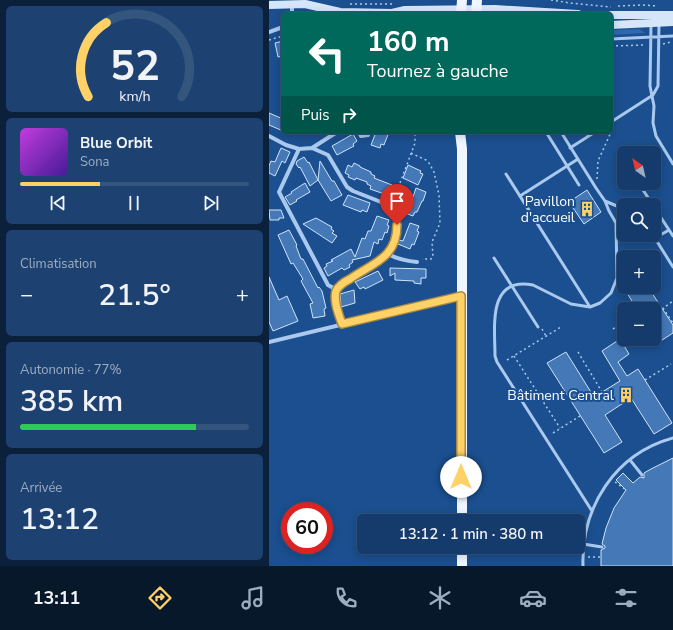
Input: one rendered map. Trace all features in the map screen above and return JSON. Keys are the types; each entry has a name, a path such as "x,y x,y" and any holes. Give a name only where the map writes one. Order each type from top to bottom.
{"main road":[{"path":"269,5 305,4 317,6 333,12"},
{"path":"399,12 405,10 477,8 545,12"},
{"path":"613,15 673,15"},
{"path":"613,25 673,22"},
{"path":"460,134 462,149 462,514"},
{"path":"462,149 465,134"},
{"path":"462,554 462,566"}],"street":[{"path":"292,12 293,4"},
{"path":"269,32 281,28"},
{"path":"312,148 334,134"},
{"path":"360,134 361,136 368,134"},
{"path":"269,136 286,145 299,149 312,148 328,155 347,186 353,191 381,202 394,216 397,225 397,236 394,245 388,254 342,284 337,290 336,303 342,324"},
{"path":"299,149 279,192 328,285 337,290"},
{"path":"390,210 402,188"},
{"path":"388,254 394,258 417,262"},
{"path":"269,342 461,296"}],"lane":[{"path":"457,0 463,9"},
{"path":"657,15 651,37 650,86 653,95 653,123 656,136 673,164"},
{"path":"613,121 653,95 658,86 660,36 655,24 657,15"},
{"path":"613,39 673,36"},
{"path":"547,134 579,185"},
{"path":"562,134 605,201 616,223 617,233"},
{"path":"571,148 592,134"},
{"path":"520,196 578,159"},
{"path":"506,174 590,306"},
{"path":"605,201 617,206"},
{"path":"661,218 673,236"},
{"path":"661,234 669,230"},
{"path":"591,511 495,359 495,310 501,295 506,290 512,286 522,283 533,285 571,304 590,306 600,303 611,292 617,278 617,242"},
{"path":"657,242 673,267"},
{"path":"494,258 538,327"},
{"path":"585,533 591,511 611,479 630,460 650,447 673,438"},
{"path":"630,460 642,475"},
{"path":"585,544 602,547"},
{"path":"582,556 583,566"}],"path":[{"path":"551,0 612,7 643,5 657,6 657,15"},
{"path":"269,40 281,37"},
{"path":"659,44 673,42"},
{"path":"613,46 651,44"},
{"path":"402,188 399,183 415,143 415,134"},
{"path":"597,179 597,161 610,134"},
{"path":"411,154 426,160 432,167 439,195 440,210 440,223 432,242 433,257 429,260 418,258 417,262"},
{"path":"673,301 663,308 673,323"},
{"path":"613,329 617,326"},
{"path":"507,360 561,327"},
{"path":"577,352 602,392"},
{"path":"515,356 560,428"},
{"path":"645,380 671,364"},
{"path":"527,392 535,388"},
{"path":"553,433 580,416"},
{"path":"611,479 626,490"},
{"path":"582,556 601,557"}],"shaded area":[{"path":"639,29 646,33 613,35 613,30"}],"building":[{"path":"281,42 281,56 278,57 275,43"},
{"path":"269,113 281,118 281,130 269,125"},
{"path":"353,134 357,141 353,144 354,146 337,155 332,146"},
{"path":"375,134 388,134 384,145 381,144 380,148 371,145"},
{"path":"281,148 290,152 285,163 282,161 275,176 269,173 269,166 271,161 275,162"},
{"path":"304,157 308,163 309,162 318,180 310,186 300,167 299,168 296,164 297,161"},
{"path":"320,161 342,195 331,201 318,180"},
{"path":"354,163 371,172 371,174 375,176 374,178 392,185 392,187 396,189 393,197 370,189 371,186 367,184 367,182 348,177 349,175 345,173 348,165 352,167"},
{"path":"408,165 421,171 420,173 423,174 418,185 403,178"},
{"path":"305,183 310,192 290,205 285,197"},
{"path":"416,188 426,192 423,201 413,216 405,213"},
{"name":"Pavillon d'accueil","path":"587,190 601,212 584,224 569,202"},
{"path":"348,195 370,203 367,212 362,210 361,212 343,205"},
{"path":"269,210 281,210 284,218 279,218 279,220 270,220"},
{"path":"377,216 389,220 387,225 389,226 387,233 385,232 382,240 379,239 378,244 374,242 370,256 352,260 353,262 349,265 350,267 344,270 342,268 328,276 324,268 327,266 326,264 351,249 355,257 362,238 365,239 368,231 371,231"},
{"path":"316,218 332,227 331,229 334,231 332,233 337,236 332,243 303,224"},
{"path":"410,223 419,226 417,231 419,232 414,245 412,244 410,249 398,244 399,240 403,241"},
{"path":"289,230 297,245 296,246 301,259 303,259 318,288 319,287 322,291 326,308 324,309 325,316 313,318 310,304 313,303 301,281 303,279 293,263 291,264 278,235"},
{"path":"390,268 426,269 426,278 421,278 421,284 414,283 414,281 395,280 395,273 390,276"},
{"path":"378,271 383,280 365,289 364,287 360,289 355,282"},
{"path":"269,277 279,300 287,296 298,321 273,331 269,322"},
{"path":"354,290 355,303 341,307 340,294"},
{"path":"628,294 653,294 658,302 633,302"},
{"path":"661,307 673,325 673,333 661,341"},
{"name":"Bâtiment Central","path":"617,341 617,346 624,346 629,354 618,362 627,376 638,369 672,423 654,434 631,398 605,415 622,442 604,453 547,363 566,352 594,397 620,381 602,351"},
{"path":"673,458 673,566 601,566 601,550 605,548 602,544 606,528 614,508 626,490 616,480 623,473 633,483 640,477 644,478 644,473"}],"place":[{"name":"Pavillon d'accueil","path":"587,209"},
{"name":"Bâtiment Central","path":"626,395"}],"route":[{"path":"397,225 397,236 394,245 388,254 342,284 337,290 336,303 342,324 461,296 461,477"}]}
